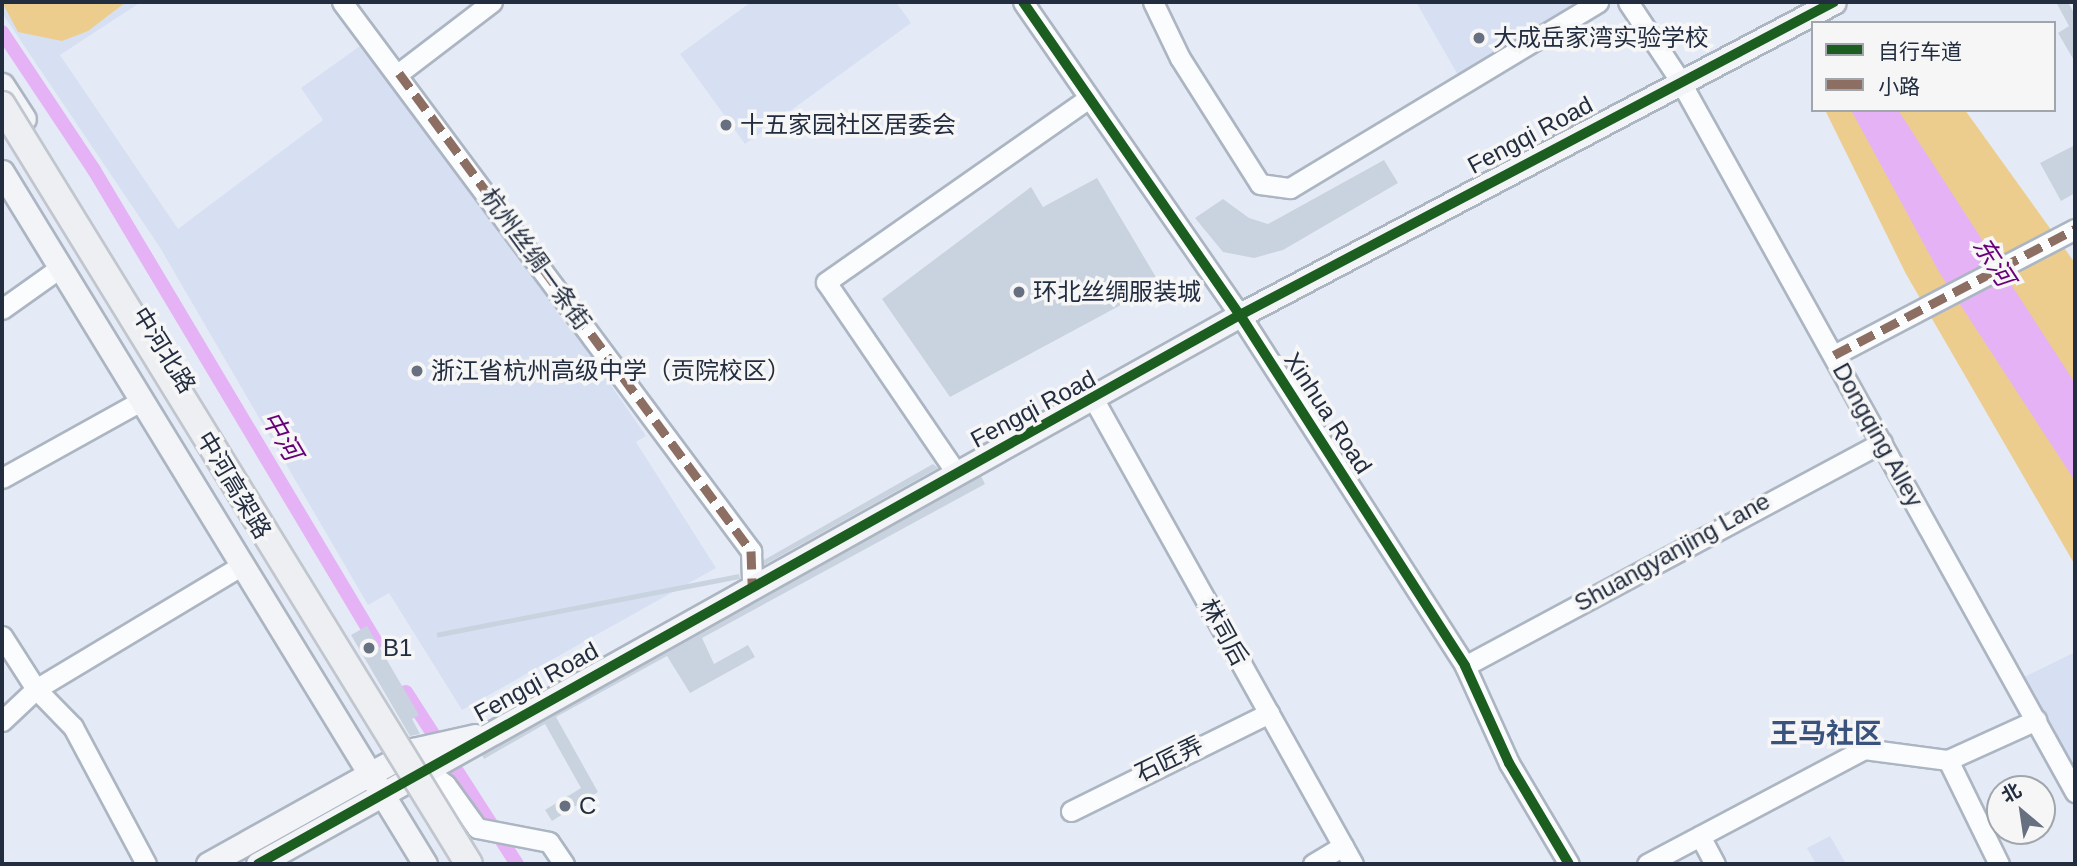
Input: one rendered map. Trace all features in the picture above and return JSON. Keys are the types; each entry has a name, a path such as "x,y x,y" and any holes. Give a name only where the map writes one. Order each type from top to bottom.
{"highway":[{"name":"中河高架路","path":"2,105 469,864"},
{"name":"中河高架路","path":"2,135 448,864"}],"main road":[{"name":"Fengqi Road","path":"258,864 379,797 434,752 485,735 1094,400 1240,316 1679,79 1834,2"},
{"name":"中河北路","path":"2,85 434,752 482,864"},
{"name":"中河北路","path":"2,172 379,797 425,864"},
{"path":"208,864 366,775 434,752"}],"street":[{"name":"杭州丝绸一条街","path":"342,2 399,74 751,551 752,586"},
{"path":"399,74 492,2"},
{"name":"Xinhua Road","path":"1023,2 1240,316 1465,666 1509,763 1569,864"},
{"path":"1153,2 1180,58 1260,184 1290,188 1598,2"},
{"name":"Dongqing Alley","path":"1628,2 1679,79 2075,792"},
{"path":"957,474 825,282 1089,97"},
{"path":"1834,355 1947,300 2075,229"},
{"path":"2,309 61,267"},
{"name":"林司后","path":"1094,400 1353,864"},
{"path":"2,478 141,401"},
{"name":"Shuangyanjing Lane","path":"1465,666 1882,442"},
{"path":"2,721 36,689 240,566"},
{"path":"2,636 36,689 73,727 146,864"},
{"name":"石匠弄","path":"1071,811 1269,713"},
{"path":"1647,864 1864,749 1948,760 2036,720"},
{"path":"434,752 446,785 486,834 549,842 564,864"},
{"path":"1948,760 1999,864"},
{"path":"1700,836 1715,864"},
{"path":"1313,864 1343,846"}],"shaded area":[{"name":"浙江省杭州高级中学（贡院校区）","path":"2,2 141,2 60,55 178,229 323,120 301,88 360,46 557,307 646,436 636,442 716,568 462,710 389,593 368,605 159,246 2,13"},
{"path":"2,2 126,2 88,31 62,41 18,32"},
{"path":"751,2 896,2 911,23 745,144 680,54"},
{"name":"大成岳家湾实验学校","path":"1416,2 1584,2 1458,75"},
{"path":"1826,112 1966,112 2075,263 2075,565 1906,274"},
{"path":"2075,652 2075,792 2016,681"},
{"path":"1830,836 1846,864 1816,864 1807,848"}],"water":[{"path":"1852,112 1899,112 2075,383 2075,481 1939,272"}],"building":[{"path":"2056,2 2068,2 2075,15 2075,62 2058,33 2069,26"},
{"path":"2075,145 2075,193 2061,201 2040,163"},
{"path":"1384,160 1398,183 1283,250 1254,258 1223,252 1195,218 1223,199 1249,218 1268,224"},
{"name":"环北丝绸服装城","path":"1097,178 1160,284 950,397 882,299 1031,187 1043,207"},
{"path":"933,464 938,468 764,565 764,560"},
{"path":"981,476 985,484 702,638 714,664 748,645 755,657 690,693 667,656 556,717 598,792 552,821 545,810 581,788 545,724 484,759 482,755"},
{"path":"739,574 740,579 438,638 437,633"},
{"path":"367,626 419,715 412,719 420,734 410,736 351,635"}],"waterway":[{"name":"东河","path":"1809,2 1821,21"},
{"name":"中河","path":"2,32 94,170 376,642"},
{"name":"中河","path":"406,692 517,864"}],"marked path":[{"path":"399,73 751,551 752,586"},
{"path":"1834,355 2075,229"}],"cycle path":[{"path":"1023,2 1240,315 1465,666 1509,763 1569,864"},
{"path":"258,864 1240,315 1834,2"}],"place":[{"name":"大成岳家湾实验学校","path":"1479,38"},
{"name":"十五家园社区居委会","path":"726,125"},
{"name":"环北丝绸服装城","path":"1019,292"},
{"name":"浙江省杭州高级中学（贡院校区）","path":"417,371"},
{"name":"B1","path":"369,648"},
{"name":"C","path":"565,806"}],"district":[{"name":"王马社区","path":"1826,734"}]}
